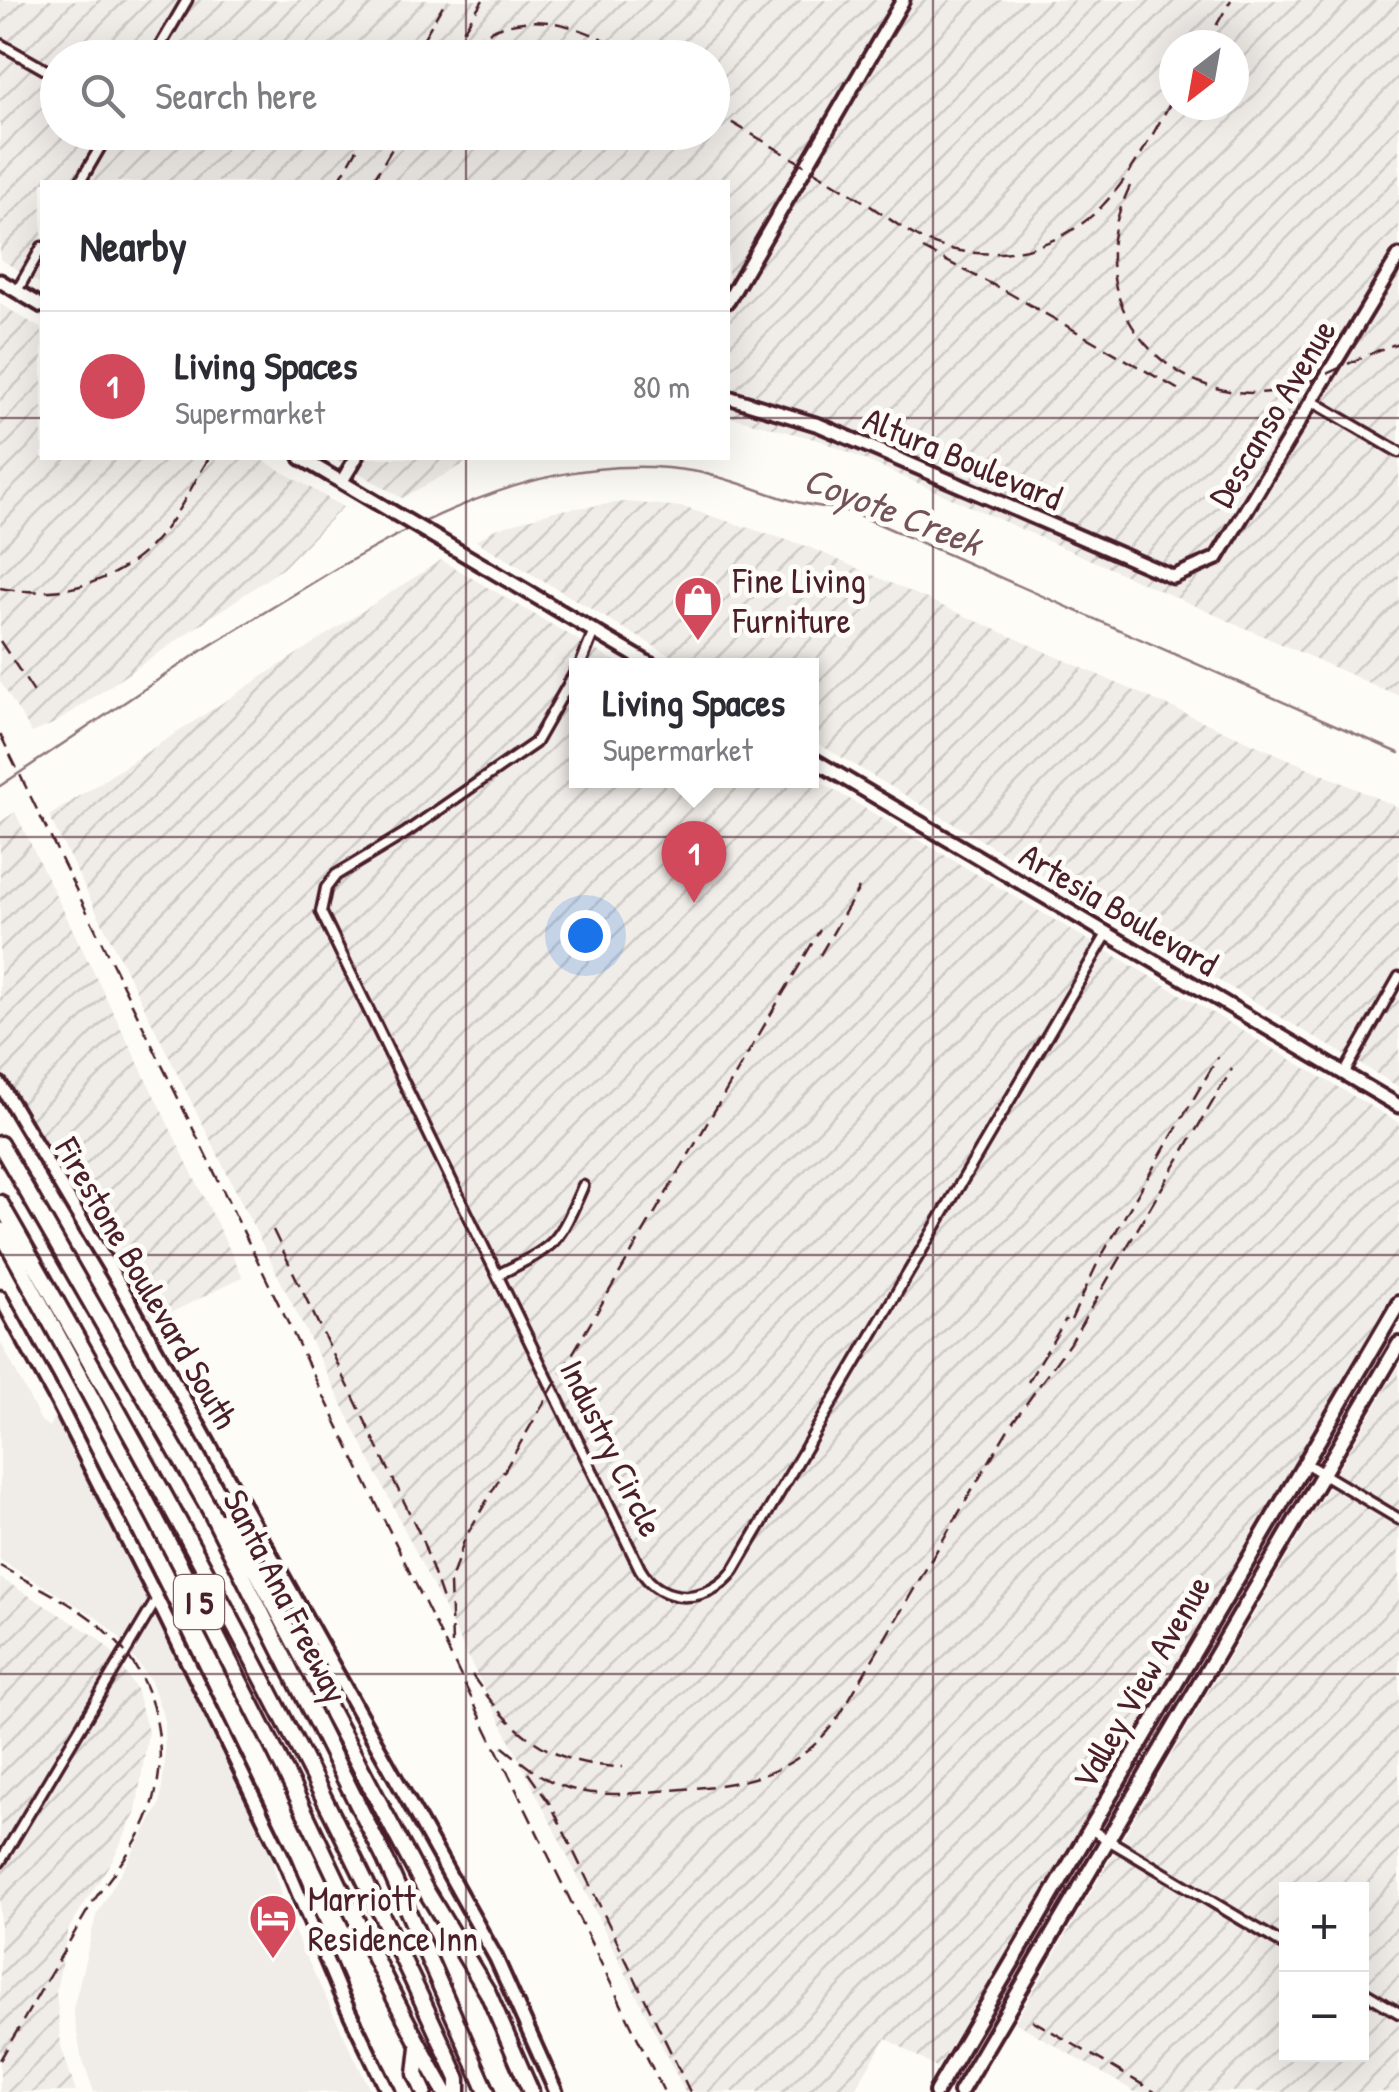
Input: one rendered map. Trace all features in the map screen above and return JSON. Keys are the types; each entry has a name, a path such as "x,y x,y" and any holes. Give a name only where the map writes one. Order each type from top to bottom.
{"highway":[{"name":"Santa Ana Freeway","path":"0,1144 210,1510 385,1859 487,2092"},
{"path":"0,1204 229,1612 408,1970 458,2079 458,2092"},
{"name":"I 5","path":"0,1230 126,1458 445,2092"},
{"path":"210,1510 240,1542 425,1889 488,1993 531,2092"},
{"path":"420,2046 416,2074 424,2092"}],"main road":[{"name":"Valley View Avenue","path":"936,2092 1305,1463 1394,1320 1399,1302"},
{"name":"Valley View Avenue","path":"960,2092 1399,1344"}],"street":[{"path":"164,40 187,0"},
{"path":"730,298 903,0"},
{"path":"0,44 40,67"},
{"path":"81,180 99,150"},
{"path":"17,291 40,251"},
{"name":"Descanso Avenue","path":"1173,577 1218,558 1399,256"},
{"path":"0,281 40,305"},
{"name":"Altura Boulevard","path":"730,398 818,425 1173,577"},
{"path":"1312,401 1399,452"},
{"path":"305,460 640,658"},
{"path":"342,481 355,460"},
{"name":"Industry Circle","path":"582,658 594,631"},
{"name":"Industry Circle","path":"569,684 535,743 404,834 336,875 322,900 324,924 643,1574 659,1589 692,1597 710,1592 734,1570 1107,934"},
{"name":"Artesia Boulevard","path":"819,763 1399,1106"},
{"path":"1344,1074 1399,977"},
{"name":"Firestone Boulevard South","path":"0,1084 133,1309 487,1941 556,2092"},
{"path":"498,1275 556,1242 583,1186"},
{"path":"0,1298 57,1400 156,1598 284,1862 388,2092"},
{"path":"1305,1463 1399,1518"},
{"path":"0,1862 156,1598"},
{"path":"1090,1829 1279,1942"},
{"path":"1369,1995 1399,2013"}],"shaded area":[{"path":"0,0 1399,0 1399,696 822,441 730,417 730,180 40,180 40,284 0,259"},
{"path":"0,304 40,328 40,460 262,460 343,507 283,568 57,722 32,733 0,681"},
{"path":"337,460 471,460 402,498"},
{"path":"625,502 682,507 809,547 1399,808 1399,1087 819,744 819,658 674,658 476,541 493,530 554,511"},
{"path":"441,560 609,658 569,658 569,788 819,788 819,781 1399,1123 1399,1287 1059,1870 937,2068 886,2038 853,2092 685,2092 49,816"},
{"path":"15,812 243,1277 152,1322 0,1069 0,822"},
{"path":"0,1341 41,1421 49,1427 56,1413 271,1856 286,1915 371,2092 94,2092 81,2055 73,2009 96,1916 160,1805 164,1718 151,1681 118,1636 95,1616 0,1560"},
{"path":"1399,1366 1399,2092 1135,2092 1015,2022"},
{"path":"0,1578 95,1636 111,1651 136,1689 148,1732 136,1812 114,1857 68,1930 56,1991 61,2046 76,2092 0,2092"}],"waterway":[{"name":"Coyote Creek","path":"422,523 488,495 556,475 625,467 698,472 794,502 854,513 1399,753"},
{"name":"Coyote Creek","path":"0,786 201,651 410,528"}],"railway":[{"path":"423,40 446,0"},
{"path":"457,40 483,0"},
{"path":"1214,30 1231,0"},
{"path":"474,40 520,22 566,26 605,40"},
{"path":"730,122 914,235 938,245 988,253 1038,246 1084,222 1123,181 1161,120"},
{"path":"339,180 357,150"},
{"path":"373,180 391,150"},
{"path":"1130,186 1113,240 1116,289 1142,340 1186,376 1240,393 1270,392 1303,384 1399,343"},
{"path":"923,249 1181,391"},
{"path":"0,588 68,589 111,575 130,564 163,532 208,460"},
{"path":"0,641 37,697"},
{"path":"0,734 664,2092"},
{"path":"820,955 859,888"},
{"path":"452,1644 450,1583 465,1538 820,930"},
{"path":"1071,1320 1098,1262 1218,1057"},
{"path":"503,1747 559,1785 591,1793 625,1794 713,1786 761,1776 804,1753 823,1736 841,1713 1010,1426 1072,1340 1232,1069"},
{"path":"273,1230 422,1539 443,1600"},
{"path":"1028,1382 1066,1319"},
{"path":"0,1566 85,1615 128,1655 152,1703 160,1755 152,1807 141,1832 89,1908 0,2060"},
{"path":"472,1675 502,1713 535,1742 574,1760 623,1767"},
{"path":"528,1773 552,1807 690,2092"},
{"path":"1032,2020 1155,2092"}],"place":[{"name":"Fine Living Furniture","path":"698,642"},
{"name":"Living Spaces","path":"694,903"},
{"name":"Marriott Residence Inn","path":"273,1960"}]}
